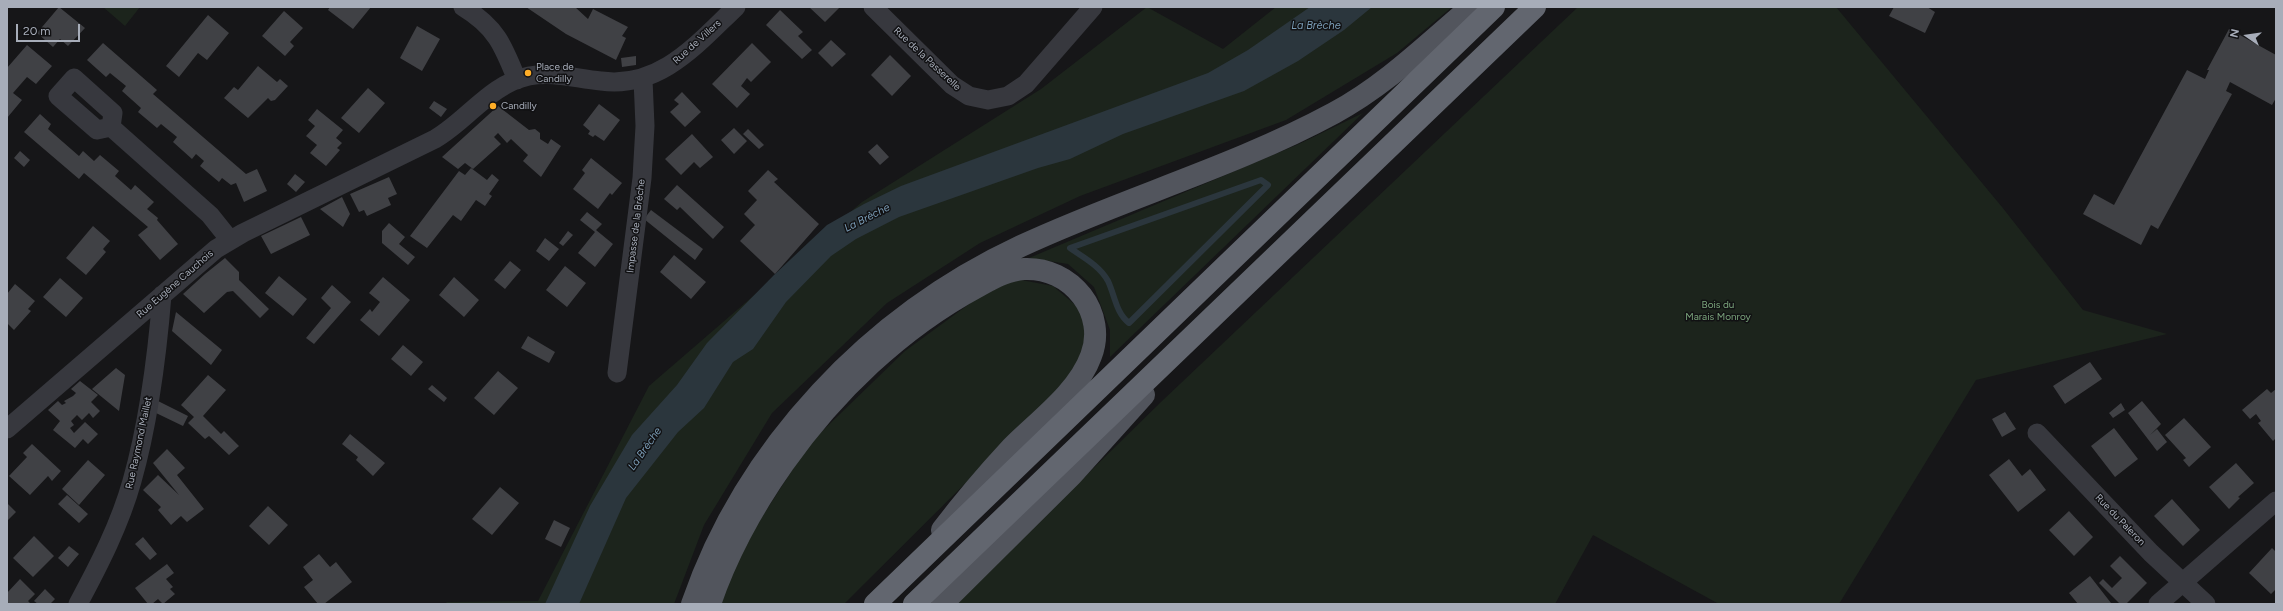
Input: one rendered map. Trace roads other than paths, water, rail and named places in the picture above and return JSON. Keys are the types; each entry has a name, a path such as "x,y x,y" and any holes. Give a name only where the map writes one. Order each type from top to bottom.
{"highway":[{"path":"875,604 1494,7"},
{"path":"914,604 1535,7"},
{"path":"1458,81 1544,7"}],"main road":[{"path":"692,604 723,533 747,490 771,453 794,422 836,376 900,320 947,287 1015,249 1220,166 1290,135 1336,112 1388,78 1471,7"},
{"path":"710,604 738,538 773,480 810,429 838,396 860,374 920,325 952,302 992,279 1024,269 1042,270 1062,278 1078,291 1091,312 1096,336 1087,365 1070,390 970,493 914,567"},
{"path":"942,604 1072,475 1200,330"}],"street":[{"name":"Rue de Villers","path":"517,80 544,74 616,82 643,79 660,72 681,59 736,7"},
{"name":"Rue de la Passerelle","path":"873,7 952,85 969,96 988,100 1008,96 1026,84 1093,7"},
{"path":"468,10 491,27 517,80"},
{"name":"Impasse de la Brèche","path":"617,373 643,171 645,126 643,79"},
{"name":"Rue Eugène Cauchois","path":"7,429 202,260 230,240 415,149 451,129 486,98 517,80"},
{"path":"111,127 210,215 230,240"},
{"name":"Rue Raymond Maillet","path":"78,604 113,532 132,481 154,368 162,295"},
{"name":"Rue du Paleron","path":"2037,433 2181,583 2206,604"},
{"path":"2158,604 2276,501"}],"water":[{"name":"La Brèche","path":"1310,7 1372,7 1344,30 1298,61 1244,91 1123,134 1070,159 1038,168 899,217 856,239 831,256 786,302 753,349 733,362 704,408 678,432 626,498 579,604 545,604 590,506 632,435 677,385 707,343 774,275 827,225 864,204 901,186 1208,73 1248,50"}],"waterway":[{"path":"1261,180 1268,185 1129,323 1118,309 1105,276 1091,262 1070,248 1261,180"}],"place":[{"name":"Place de Candilly","path":"528,73"},
{"name":"Candilly","path":"493,106"}],"park label":[{"name":"Bois du Marais Monroy","path":"1718,310"}]}
